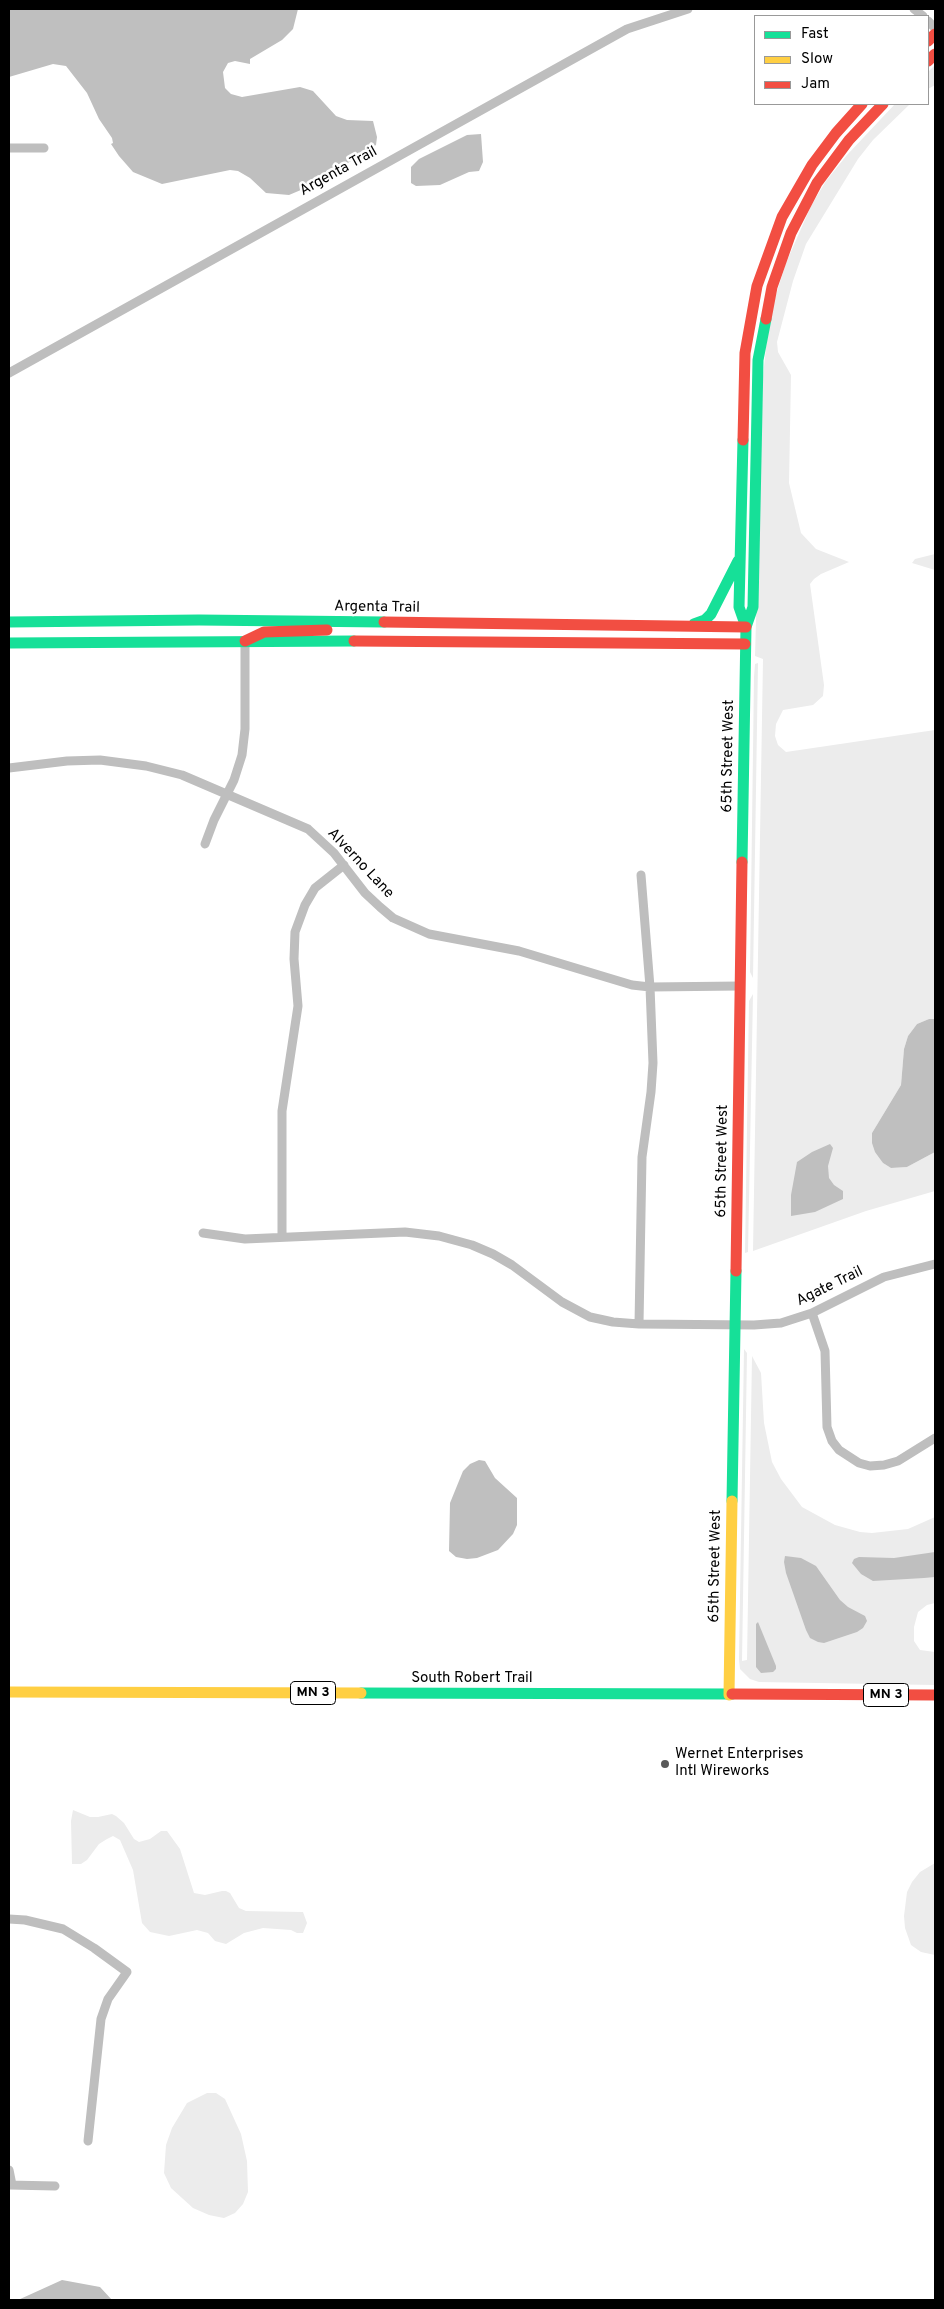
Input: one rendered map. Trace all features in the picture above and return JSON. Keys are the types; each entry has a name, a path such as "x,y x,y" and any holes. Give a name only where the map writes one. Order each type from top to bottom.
{"street":[{"name":"Argenta Trail","path":"9,373 627,29 688,9"},
{"name":"65th Street West","path":"746,627 739,607 744,365 748,328 758,286 774,235 795,194 824,149 861,105"},
{"name":"65th Street West","path":"729,1695 745,644 746,627 753,607 758,360 772,287 791,233 818,183 849,140 882,105"},
{"path":"9,148 44,148"},
{"path":"686,625 701,622 711,614 740,555"},
{"name":"Argenta Trail","path":"9,622 199,620 746,627"},
{"path":"245,641 264,632 358,629 385,623"},
{"path":"9,642 438,640 745,644"},
{"path":"205,844 239,766 244,742 245,641"},
{"name":"Alverno Lane","path":"9,768 87,760 125,763 182,775 308,829 344,865 365,893 393,918 429,934 519,951 604,978 650,986 740,986"},
{"path":"282,1236 282,1111 298,1006 294,959 295,932 305,905 315,888 344,865"},
{"path":"639,1324 642,1157 653,1063 650,986 641,875"},
{"name":"Agate Trail","path":"204,1233 245,1239 405,1232 454,1240 493,1254 512,1265 562,1302 584,1314 607,1322 639,1324 777,1324 812,1313 877,1279 897,1272 935,1264"},
{"path":"812,1313 822,1338 826,1358 827,1427 832,1441 839,1450 858,1463 870,1466 884,1465 898,1460 935,1438"},
{"name":"South Robert Trail","path":"9,1692 935,1695"},
{"path":"9,1919 25,1920 63,1930 94,1948 126,1972 108,2000 101,2019 88,2141"},
{"path":"9,2170 10,2185 55,2186"}],"shaded area":[{"path":"9,9 298,9 293,29 282,40 250,59 250,64 235,61 228,63 223,72 225,88 231,94 242,97 300,87 313,91 336,116 347,120 373,121 377,137 376,145 315,184 289,195 266,193 250,178 238,171 230,170 162,184 133,172 119,156 111,144 113,143 112,138 99,119 87,93 66,66 53,64 9,77"},
{"path":"935,65 935,85 929,88 929,71"},
{"path":"894,105 909,105 873,140 858,159 806,244 793,281 777,342 778,352 791,375 789,483 801,533 816,549 849,562 821,574 810,584 824,685 823,696 813,705 783,710 776,724 775,736 778,745 786,752 935,730 935,1019 929,1019 917,1024 908,1036 904,1049 901,1085 872,1133 883,1163 891,1168 907,1167 935,1152 935,1191 866,1211 753,1251 763,659 755,656 763,376 767,338 775,298 786,263 811,206 826,181 847,155"},
{"path":"481,134 483,162 479,171 469,172 440,185 416,186 411,183 411,167 419,159 467,135"},
{"path":"935,554 935,570 912,563 915,559"},
{"path":"758,663 753,978 750,972 754,677 755,664"},
{"path":"753,994 748,1252 745,1253 749,1001"},
{"path":"929,1019 935,1019 935,1152 907,1167 891,1168 883,1163 875,1152 872,1143 872,1133 901,1085 904,1049 908,1036 917,1024"},
{"path":"830,1144 833,1148 828,1166 829,1178 834,1185 843,1191 843,1199 815,1212 791,1216 791,1195 797,1162 812,1152"},
{"path":"744,1349 747,1353 742,1661 747,1660 752,1356 761,1373 764,1423 772,1462 781,1479 802,1507 835,1525 860,1532 872,1533 908,1529 935,1517 935,1603 927,1605 918,1612 914,1627 914,1641 920,1650 935,1652 935,1685 759,1682 750,1679 740,1669"},
{"path":"479,1460 485,1461 495,1478 517,1498 517,1525 513,1534 498,1550 477,1558 467,1559 456,1557 449,1551 450,1503 463,1471 470,1464"},
{"path":"935,1552 935,1577 873,1581 861,1574 852,1563 854,1559 859,1557 894,1558"},
{"path":"785,1556 801,1558 816,1566 840,1600 848,1607 865,1616 867,1621 863,1628 857,1632 824,1643 810,1638 786,1573"},
{"path":"758,1622 776,1666 773,1672 761,1673 756,1667 756,1624"},
{"path":"73,1810 90,1817 112,1814 124,1823 134,1839 139,1842 150,1839 161,1831 167,1831 180,1849 194,1893 205,1895 226,1891 230,1893 239,1908 246,1911 303,1912 307,1923 303,1933 263,1928 244,1933 226,1944 215,1941 208,1933 197,1930 169,1936 150,1932 142,1923 133,1870 120,1840 113,1836 99,1844 87,1860 81,1864 72,1864 71,1821"},
{"path":"935,1863 935,1955 921,1952 911,1945 905,1928 904,1916 907,1892 912,1882 920,1872"},
{"path":"207,2093 216,2093 225,2099 241,2134 247,2161 248,2192 243,2204 235,2213 224,2218 209,2215 193,2208 171,2188 164,2173 166,2145 172,2128 187,2103"},
{"path":"62,2280 100,2287 112,2300 18,2300"}],"traffic: fast":[{"path":"746,627 753,607 758,360 766,319"},
{"path":"742,862 746,627 739,607 743,440"},
{"path":"694,624 705,620 711,614 738,561"},
{"path":"9,622 199,620 384,622"},
{"path":"9,643 354,641"},
{"path":"732,1501 736,1271"},
{"path":"361,1693 732,1694"}],"traffic: slow":[{"path":"729,1695 732,1501"},
{"path":"9,1692 361,1693"}],"traffic: jam":[{"path":"929,40 935,34"},
{"path":"929,60 935,54"},
{"path":"743,440 745,353 757,286 782,217 812,165 836,133 861,105"},
{"path":"766,319 772,287 791,233 817,183 849,140 882,105"},
{"path":"384,622 746,627"},
{"path":"245,641 264,632 327,630"},
{"path":"354,641 745,644"},
{"path":"736,1271 742,862"},
{"path":"732,1694 935,1695"}],"place":[{"name":"Wernet Enterprises Intl Wireworks","path":"665,1764"}]}
